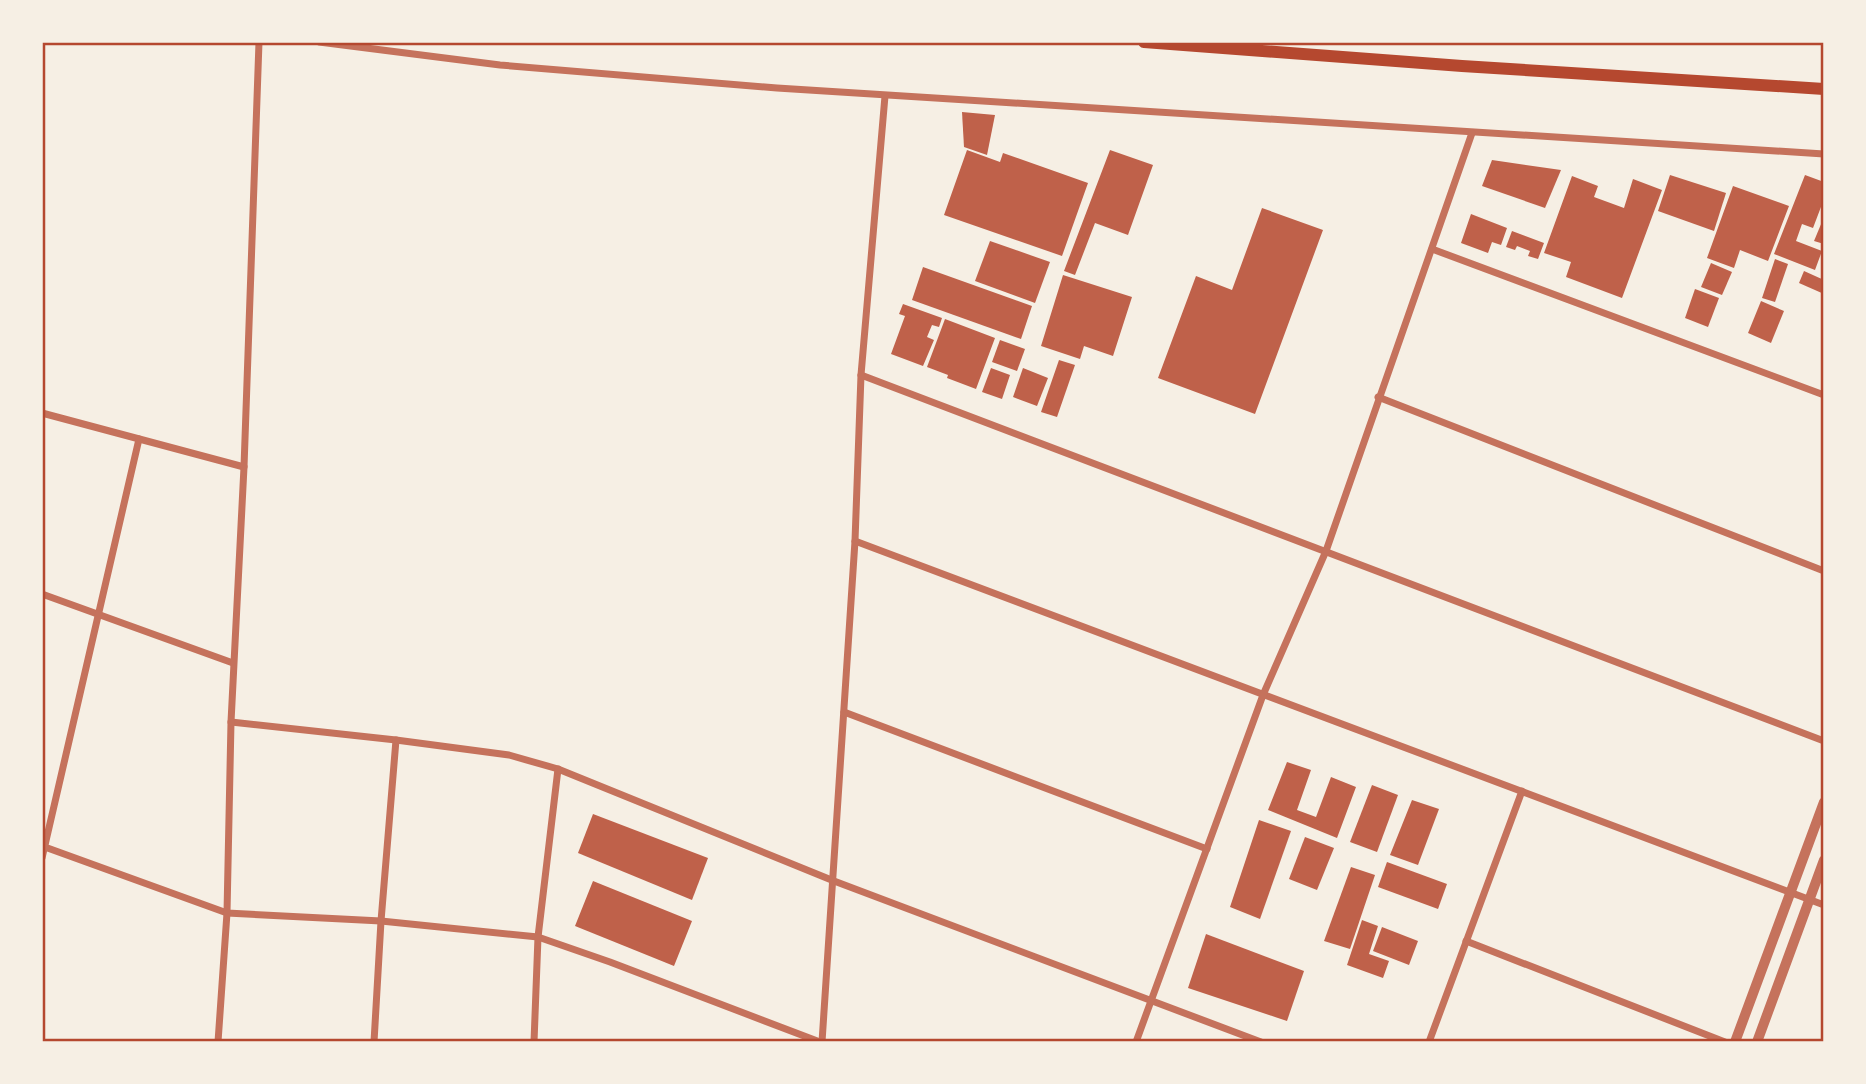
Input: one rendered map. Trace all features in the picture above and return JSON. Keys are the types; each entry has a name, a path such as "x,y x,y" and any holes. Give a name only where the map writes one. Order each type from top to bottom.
{"main road":[{"path":"1144,42 1824,89"}],"street":[{"path":"218,1042 228,913 233,663 244,467 259,42"},
{"path":"319,42 500,65 885,96 1824,154"},
{"path":"43,847 228,913 381,920 537,937 821,1042 855,541 861,375 885,96"},
{"path":"1136,1042 1263,695 1326,551 1472,133"},
{"path":"1432,249 1824,395"},
{"path":"861,375 1824,741"},
{"path":"1378,397 1824,571"},
{"path":"42,413 244,467"},
{"path":"42,858 139,439"},
{"path":"855,541 1824,905"},
{"path":"42,594 233,663"},
{"path":"844,712 1207,849"},
{"path":"231,722 509,755 558,769 834,881 1261,1042"},
{"path":"374,1042 396,740"},
{"path":"534,1042 537,937 558,769"},
{"path":"1429,1042 1522,791"},
{"path":"1735,1042 1824,802"},
{"path":"1757,1042 1824,860"},
{"path":"1466,940 1725,1042"}],"building":[{"path":"962,112 995,115 987,155 964,147"},
{"path":"967,150 1000,162 1003,153 1088,183 1062,256 944,215"},
{"path":"1110,150 1153,165 1128,235 1095,223 1075,275 1064,271"},
{"path":"1492,160 1561,170 1545,208 1482,186"},
{"path":"1670,175 1726,193 1714,231 1658,211"},
{"path":"1805,175 1824,182 1824,199 1813,228 1802,224 1796,241 1822,251 1815,270 1774,254"},
{"path":"1572,176 1598,186 1594,197 1624,208 1633,179 1662,190 1622,298 1566,277 1571,262 1544,253"},
{"path":"1733,186 1789,206 1768,261 1740,250 1734,268 1707,258"},
{"path":"1262,208 1323,230 1255,414 1158,378 1196,276 1232,290"},
{"path":"1471,214 1507,228 1501,245 1492,242 1488,253 1461,243"},
{"path":"1824,217 1824,244 1814,241"},
{"path":"1512,231 1544,243 1538,259 1528,256 1530,251 1517,246 1515,250 1506,247"},
{"path":"990,241 1050,262 1035,303 975,281"},
{"path":"1775,259 1788,264 1775,302 1762,298"},
{"path":"1711,263 1732,272 1722,295 1701,287"},
{"path":"923,267 1032,306 1021,339 912,300"},
{"path":"1804,271 1824,280 1824,294 1799,283"},
{"path":"1063,275 1132,297 1113,356 1084,346 1080,359 1041,346"},
{"path":"1695,289 1719,298 1708,327 1685,318"},
{"path":"1761,301 1784,311 1771,343 1748,333"},
{"path":"903,304 942,318 939,327 932,325 927,337 934,340 923,366 891,354 905,316 899,314"},
{"path":"945,319 995,338 976,389 927,367"},
{"path":"1000,340 1025,349 1017,371 992,362"},
{"path":"1059,360 1075,365 1057,417 1041,412"},
{"path":"991,368 1010,375 1002,399 982,392"},
{"path":"1023,368 1048,378 1037,406 1013,397"},
{"path":"1287,762 1311,770 1297,810 1316,817 1331,777 1356,787 1337,838 1268,810"},
{"path":"1372,785 1398,795 1377,852 1350,842"},
{"path":"1412,800 1439,809 1418,865 1390,855"},
{"path":"593,814 708,858 692,900 578,853"},
{"path":"1259,820 1291,831 1260,919 1230,907"},
{"path":"1305,837 1334,848 1317,890 1289,879"},
{"path":"1387,862 1447,884 1438,909 1378,887"},
{"path":"1351,867 1375,875 1350,949 1324,941"},
{"path":"593,881 692,921 674,966 575,926"},
{"path":"1362,920 1378,926 1369,954 1389,961 1383,978 1347,965"},
{"path":"1382,927 1418,941 1409,965 1373,951"},
{"path":"1206,934 1304,971 1287,1021 1188,988"}]}
